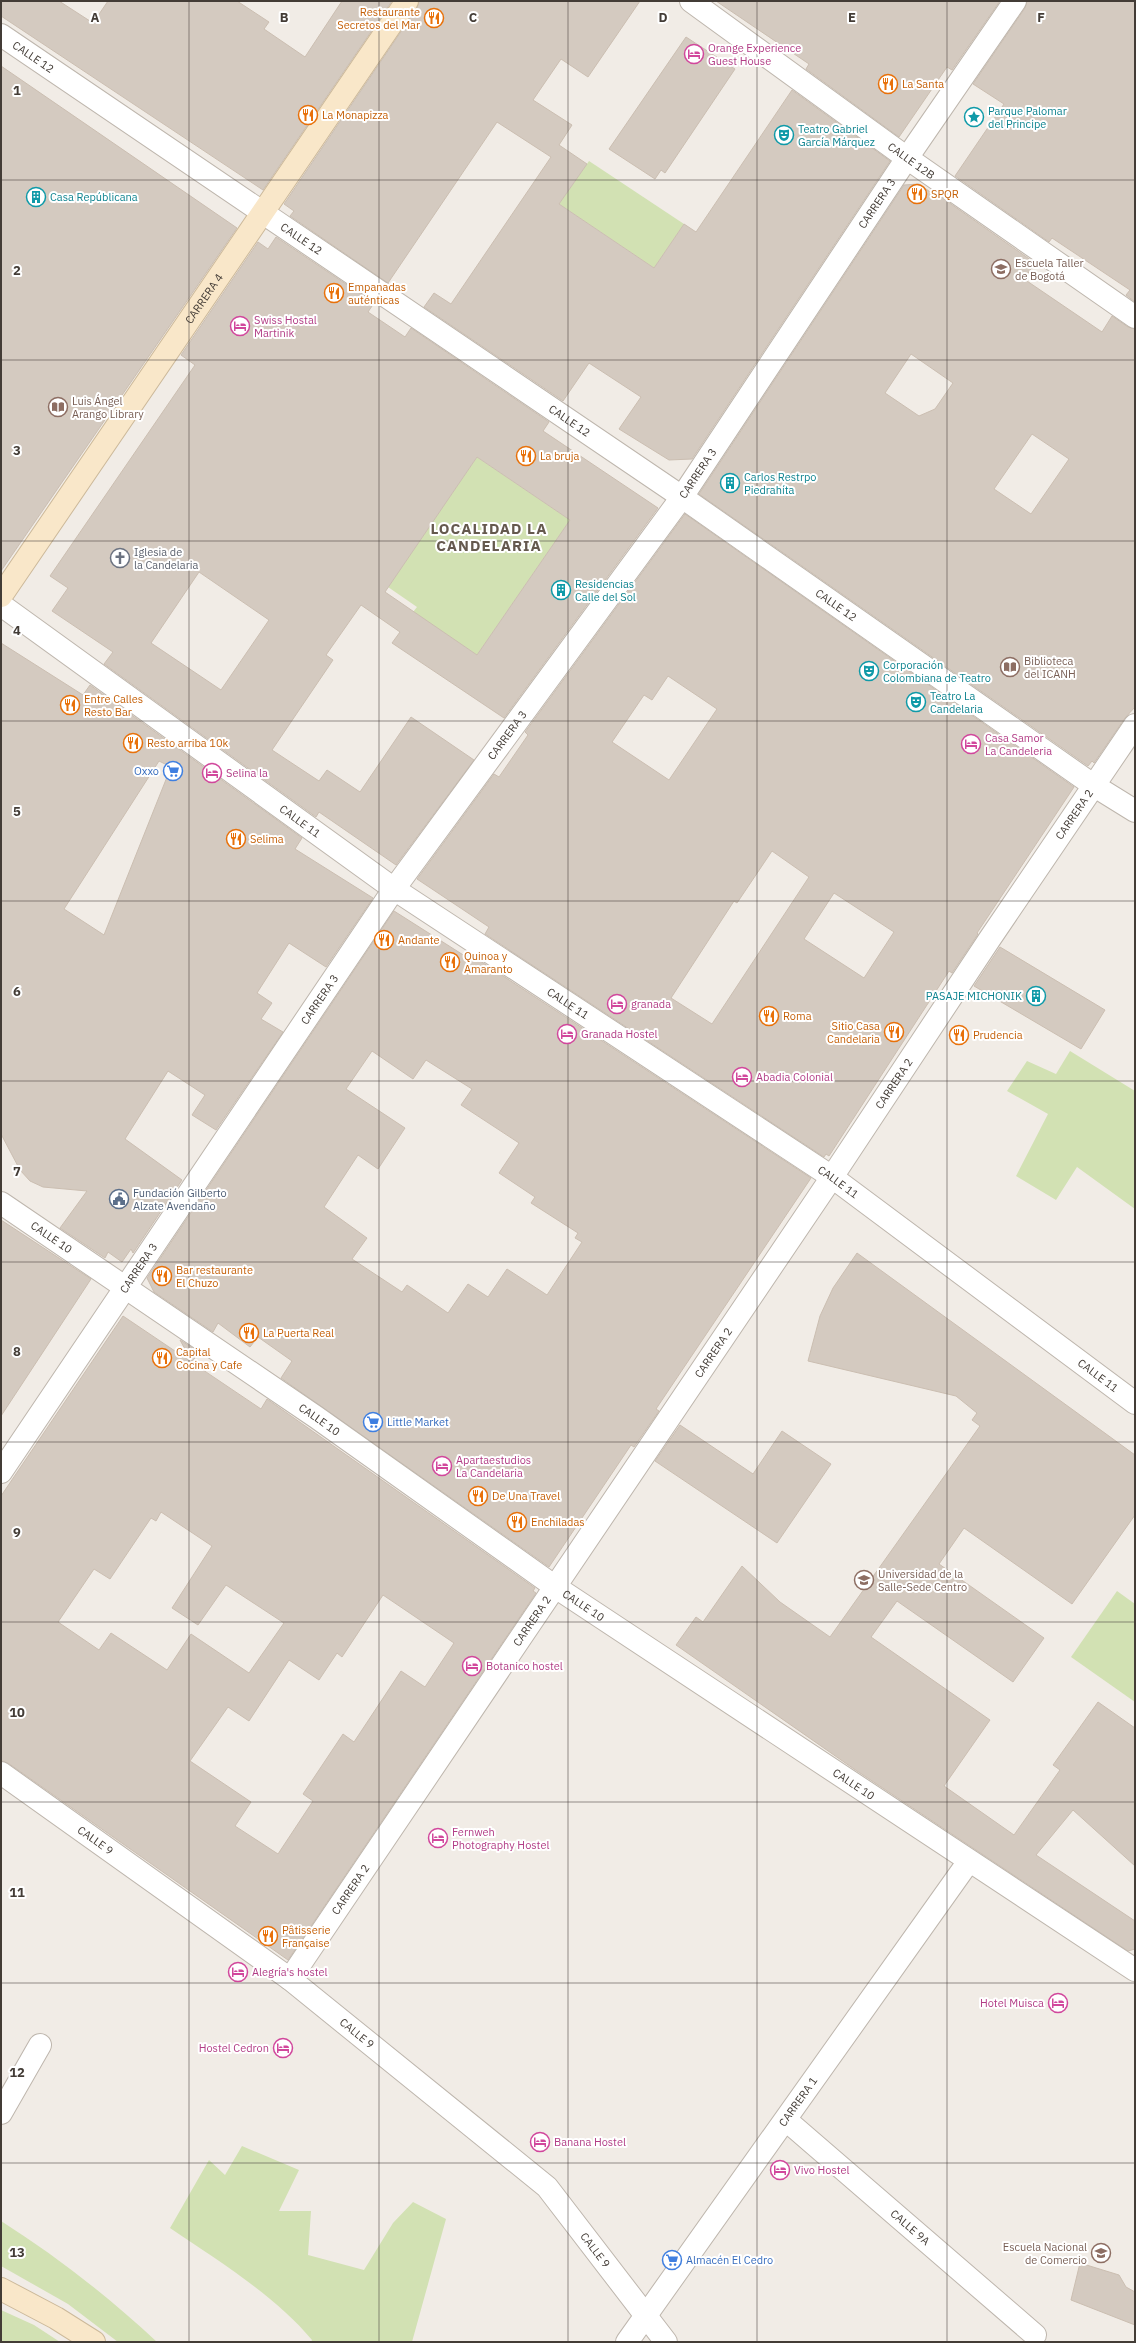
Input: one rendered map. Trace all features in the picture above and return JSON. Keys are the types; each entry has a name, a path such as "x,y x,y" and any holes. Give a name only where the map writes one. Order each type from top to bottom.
{"street":[{"name":"CARRERA 4","path":"1,596 407,1"},
{"name":"CALLE 12B","path":"691,1 907,158 1135,317"},
{"name":"CARRERA 3","path":"1,1472 124,1287 394,889 682,497 907,158 1015,1"},
{"name":"CALLE 12","path":"1,35 261,213 682,497 1093,785 1135,811"},
{"name":"CALLE 11","path":"1,605 394,889 832,1178 1135,1403"},
{"name":"CARRERA 2","path":"290,1979 554,1586 832,1178 1093,785 1135,725"},
{"name":"CALLE 10","path":"1,1203 316,1417 554,1586 1135,1970"},
{"name":"CALLE 9","path":"1,1773 290,1979 547,2187 666,2342"},
{"name":"CARRERA 1","path":"627,2342 647,2316 969,1861"},
{"path":"1,2113 40,2045"},
{"name":"CALLE 9A","path":"786,2120 1035,2335"},
{"path":"1,2288 56,2318 94,2342"}],"green space":[{"path":"589,161 684,224 654,268 559,204"},
{"path":"477,457 570,520 477,655 413,612 417,607 388,587"},
{"path":"1070,1051 1135,1091 1135,1209 1077,1167 1056,1200 1016,1176 1048,1114 1007,1091 1027,1061 1056,1074"},
{"path":"1117,1591 1135,1604 1135,1702 1071,1657"},
{"path":"242,2146 299,2170 279,2211 311,2211 308,2255 364,2270 393,2223 413,2202 446,2219 412,2342 311,2342 312,2340 297,2324 264,2294 170,2228 209,2160 225,2175"},
{"path":"1,2221 42,2248 82,2278 157,2342 118,2342 68,2304 1,2266"},
{"path":"1,2310 34,2325 60,2342 1,2342"}],"building":[{"path":"1,1 59,1 93,23 108,1 237,1 269,22 264,29 305,57 342,1 392,1 263,190 1,16"},
{"path":"419,1 640,1 588,77 561,59 533,100 572,125 559,145 587,164 559,204 654,268 684,224 696,232 792,90 890,161 692,459 669,460 619,429 641,397 589,363 563,401 424,307 434,293 451,304 551,157 497,122 388,283 290,216 294,211 284,204 417,8"},
{"path":"716,1 1000,1 952,70 947,67 899,137 806,69 809,64"},
{"path":"1027,1 1135,1 1135,302 1126,295 1130,290 1052,238 1049,242 955,176 1004,104 973,84 1025,8"},
{"path":"686,37 735,69 665,173 661,170 655,179 609,149"},
{"name":"Luis Ángel Arango Library","path":"1,66 237,228 1,571"},
{"path":"919,184 940,199 941,197 1035,263 1024,279 1102,332 1112,316 1128,327 1135,329 1135,707 1125,718 1094,763 1092,761 1088,766 699,494 904,185","holes":["911,354 953,383 935,409 919,416 885,393","1032,434 1069,459 1031,514 994,489"]},
{"path":"276,237 374,303 368,312 405,337 411,328 549,422 543,431 658,508 504,718 392,643 400,632 361,605 326,655 333,660 272,750 319,781 327,770 360,792 411,717 474,760 396,865 319,812 316,817 104,664 113,652 52,611 68,588 50,576 195,365 181,355 258,242 268,249","holes":["477,457 570,520 477,655 385,592","199,572 269,620 221,690 151,643"]},
{"path":"685,514 1074,787 952,973 949,971 829,1156 826,1154 824,1157 485,934 489,927 417,879 494,774 499,777 528,735 525,732","holes":["668,676 717,709 669,780 612,742 644,695 652,700","772,851 809,877 712,1024 671,998 734,901 737,903","834,893 894,932 864,978 804,939"]},
{"path":"1,643 83,695 90,685 302,838 295,849 373,898 326,967 289,943 257,993 272,1003 261,1019 283,1032 216,1130 192,1115 205,1095 168,1071 125,1139 182,1180 133,1253 131,1249 122,1262 108,1252 105,1258 60,1228 87,1191 43,1187 30,1181 20,1170 1,1134","holes":["159,761 171,767 104,935 64,909"]},
{"path":"394,911 468,958 471,955 811,1178 656,1409 659,1411 634,1447 631,1445 549,1567 281,1378 292,1361 258,1337 250,1347 218,1323 213,1332 154,1292 147,1278","holes":["372,1051 413,1079 426,1060 472,1089 461,1105 519,1143 499,1173 535,1197 531,1203 578,1233 575,1238 582,1242 547,1295 507,1269 488,1297 468,1284 448,1313 407,1285 402,1292 352,1259 367,1238 324,1207 358,1155 378,1169 405,1128 346,1089"]},
{"name":"PASAJE MICHONIK","path":"1000,947 1105,1010 1081,1049 974,986"},
{"path":"1,1220 91,1279 1,1416"},
{"path":"857,1253 1135,1455 1135,1515 1072,1604 964,1528 939,1564 1044,1638 1013,1682 897,1601 871,1637 990,1720 944,1786 1014,1835 1060,1770 1053,1765 1098,1702 1135,1728 1135,1866 1073,1810 1036,1855 1135,1921 1135,1949 1128,1951 854,1769 676,1645 696,1617 703,1622 742,1566 780,1602 830,1637 980,1426 972,1420 977,1413 956,1396 808,1361 820,1316 833,1288"},
{"path":"123,1316 261,1409 267,1399 535,1588 533,1591 536,1593 288,1960 8,1763 1,1761 1,1496","holes":["161,1512 212,1546 172,1608 198,1625 226,1585 284,1623 249,1673 191,1634 167,1670 111,1633 99,1650 58,1622 94,1569 110,1579 151,1518 156,1521","383,1595 454,1643 425,1687 401,1671 354,1742 343,1734 303,1794 313,1801 278,1854 235,1826 251,1802 190,1761 228,1707 249,1721 289,1660 319,1680 337,1653 342,1657"]},
{"path":"180,1340 199,1352 192,1362"},
{"path":"680,1425 753,1474 782,1431 831,1464 777,1543 655,1461"},
{"path":"1080,2263 1119,2275 1126,2287 1135,2292 1135,2325 1071,2300"}],"place":[{"name":"Restaurante Secretos del Mar","path":"434,18"},
{"name":"Orange Experience Guest House","path":"694,54"},
{"name":"La Santa","path":"888,84"},
{"name":"La Monapizza","path":"308,115"},
{"name":"Parque Palomar del Principe","path":"974,117"},
{"name":"Teatro Gabriel García Márquez","path":"784,135"},
{"name":"SPQR","path":"917,194"},
{"name":"Casa Repúblicana","path":"36,197"},
{"name":"Escuela Taller de Bogotá","path":"1001,269"},
{"name":"Empanadas auténticas","path":"334,293"},
{"name":"Swiss Hostal Martinik","path":"240,326"},
{"name":"Luis Ángel Arango Library","path":"58,407"},
{"name":"La bruja","path":"526,456"},
{"name":"Carlos Restrpo Piedrahíta","path":"730,483"},
{"name":"Iglesia de la Candelaria","path":"120,558"},
{"name":"Residencias Calle del Sol","path":"561,590"},
{"name":"Biblioteca del ICANH","path":"1010,667"},
{"name":"Corporación Colombiana de Teatro","path":"869,671"},
{"name":"Teatro La Candelaria","path":"916,702"},
{"name":"Entre Calles Resto Bar","path":"70,705"},
{"name":"Resto arriba 10k","path":"133,743"},
{"name":"Casa Samor La Candeleria","path":"971,744"},
{"name":"Oxxo","path":"173,771"},
{"name":"Selina la","path":"212,773"},
{"name":"Selima","path":"236,839"},
{"name":"Andante","path":"384,940"},
{"name":"Quinoa y Amaranto","path":"450,962"},
{"name":"PASAJE MICHONIK","path":"1036,996"},
{"name":"granada","path":"617,1004"},
{"name":"Roma","path":"769,1016"},
{"name":"Sitio Casa Candelaria","path":"894,1032"},
{"name":"Granada Hostel","path":"567,1034"},
{"name":"Prudencia","path":"959,1035"},
{"name":"Abadia Colonial","path":"742,1077"},
{"name":"Fundación Gilberto Alzate Avendaño","path":"119,1199"},
{"name":"Bar restaurante El Chuzo","path":"162,1276"},
{"name":"La Puerta Real","path":"249,1333"},
{"name":"Capital Cocina y Cafe","path":"162,1358"},
{"name":"Little Market","path":"373,1422"},
{"name":"Apartaestudios La Candelaria","path":"442,1466"},
{"name":"De Una Travel","path":"478,1496"},
{"name":"Enchiladas","path":"517,1522"},
{"name":"Universidad de la Salle-Sede Centro","path":"864,1580"},
{"name":"Botanico hostel","path":"472,1666"},
{"name":"Fernweh Photography Hostel","path":"438,1838"},
{"name":"Pâtisserie Française","path":"268,1936"},
{"name":"Alegría's hostel","path":"238,1972"},
{"name":"Hotel Muisca","path":"1058,2003"},
{"name":"Hostel Cedron","path":"283,2048"},
{"name":"Banana Hostel","path":"540,2142"},
{"name":"Vivo Hostel","path":"780,2170"},
{"name":"Escuela Nacional de Comercio","path":"1101,2253"},
{"name":"Almacén El Cedro","path":"672,2260"}],"district":[{"name":"LOCALIDAD LA CANDELARIA","path":"489,538"}]}
